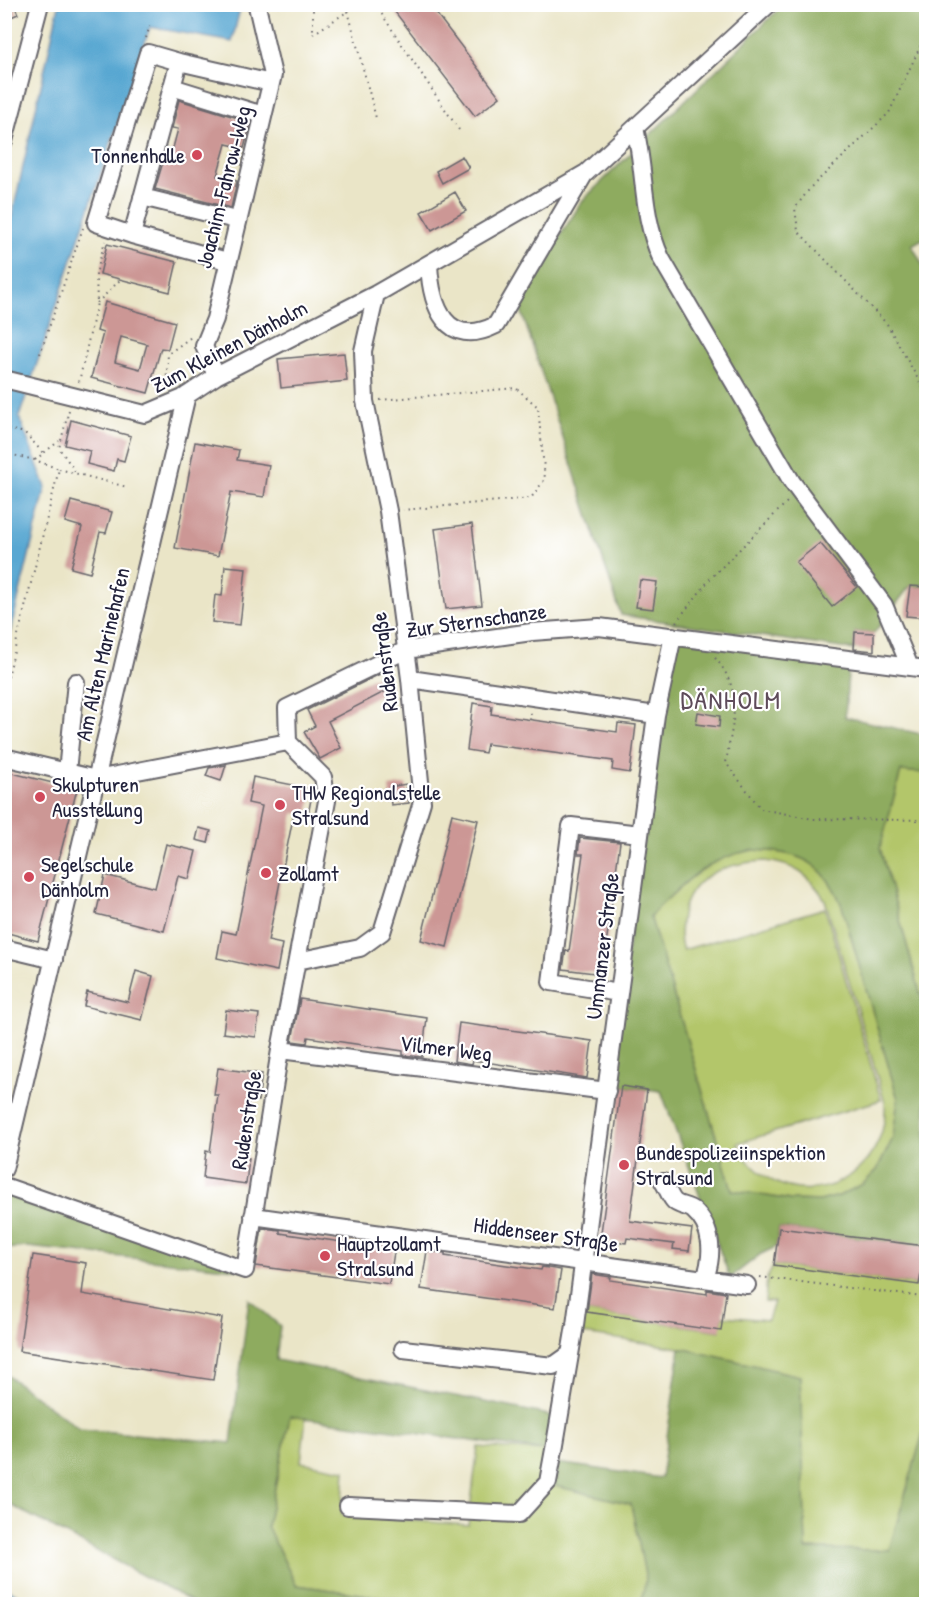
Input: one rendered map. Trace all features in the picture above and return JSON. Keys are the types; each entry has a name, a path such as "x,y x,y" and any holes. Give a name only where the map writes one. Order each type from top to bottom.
{"street":[{"path":"4,141 11,85 40,4"},
{"name":"Zum Kleinen Dänholm","path":"4,378 146,414 187,396 216,376 376,294 586,172 769,4"},
{"name":"Joachim-Fahrow-Weg","path":"216,376 204,346 214,319 236,220 273,75 257,6"},
{"path":"227,261 96,223 148,53 271,82"},
{"path":"132,235 179,62"},
{"path":"172,87 263,115"},
{"name":"Zur Sternschanze","path":"635,128 640,146 644,201 651,234 661,258 799,491 884,605 918,668"},
{"name":"Zum Kleinen Dänholm","path":"429,264 430,290 441,317 462,332 479,333 496,325 586,172"},
{"path":"142,197 236,220"},
{"name":"Rudenstraße","path":"297,961 360,948 382,932 422,802 410,679 388,511 365,401 363,351 376,294"},
{"name":"Am Alten Marinehafen","path":"4,1169 187,396"},
{"name":"Zur Sternschanze","path":"288,741 287,708 406,650 532,632 599,627 918,668"},
{"name":"Ummanzer Straße","path":"348,1506 519,1514 548,1482 583,1262 656,715 673,636"},
{"path":"410,679 656,715"},
{"path":"67,772 76,682"},
{"path":"4,757 96,779 288,741"},
{"name":"Rudenstraße","path":"253,1216 280,1050 327,801 323,777 288,741"},
{"path":"619,993 551,982 571,826 640,834"},
{"path":"4,948 54,960"},
{"name":"Vilmer Weg","path":"280,1050 607,1091"},
{"path":"663,1182 675,1202 692,1209 704,1225 711,1244 712,1260 705,1279"},
{"path":"4,1186 244,1270 253,1216"},
{"name":"Hiddenseer Straße","path":"253,1216 747,1285"},
{"path":"403,1349 553,1365 570,1354"}],"path":[{"path":"314,4 313,34 359,4"},
{"path":"375,4 459,130"},
{"path":"348,11 376,118"},
{"path":"923,388 887,324 798,231 795,208 811,187 889,113 927,34"},
{"path":"77,474 59,448 98,303 96,274 109,227"},
{"path":"98,303 119,282"},
{"path":"166,406 168,354 214,319"},
{"path":"365,401 516,388 538,407 544,479 531,498 388,511"},
{"path":"8,429 25,433 44,454"},
{"path":"35,460 61,440"},
{"path":"4,453 127,487"},
{"path":"4,473 9,454"},
{"path":"4,693 59,469"},
{"path":"673,636 677,617 710,579 799,491"},
{"path":"699,640 726,670 735,696 726,763 761,809 813,819 927,820"},
{"path":"747,1285 754,1276 923,1298"}],"green space":[{"path":"783,5 926,5 926,237 912,245 926,271 926,587 910,586 874,633 855,632 854,650 621,615 518,301 583,200"},
{"path":"673,636 849,659 845,717 926,735 926,773 901,771 880,848 926,1014 926,1260 923,1260 924,1246 779,1228 776,1247 761,1254 730,1278 661,1091 621,1086 607,1091","holes":["754,850 785,853 808,862 818,869 835,891 842,906 898,1099 893,1138 877,1170 863,1184 839,1196 820,1201 790,1200 732,1190 650,916 685,883 709,866 737,854"]},
{"path":"901,771 926,773 926,1014 880,848"},
{"path":"754,850 770,851 785,853 808,862 827,879 842,906 898,1099 893,1138 877,1170 863,1184 839,1196 820,1201 790,1200 732,1190 650,916 696,874 722,859","holes":["765,861 793,868 807,877 825,900 885,1103 883,1129 874,1151 859,1169 840,1181 819,1188 797,1189 774,1181 748,1161 738,1143 881,1100 825,908 683,950 680,940 684,907 690,894 699,883 709,875 735,865"]},
{"path":"5,1186 245,1270 28,1247 5,1249"},
{"path":"774,1265 919,1285 921,1274 926,1275 926,1423 889,1551 806,1549 800,1376 680,1348 576,1333 587,1312 720,1331 723,1316 768,1320 774,1302 765,1302 767,1278"},
{"path":"249,1299 280,1326 276,1360 554,1416 545,1451 290,1416 267,1526 296,1585 433,1604 196,1604 5,1502 4,1373 80,1429 231,1443"},
{"path":"680,1348 800,1376 806,1549 889,1550 926,1423 926,1604 641,1604 646,1579 631,1504 555,1486 558,1463 661,1478"},
{"path":"290,1416 306,1416 301,1462 345,1470 342,1515 468,1525 478,1447 545,1451 558,1463 555,1486 631,1504 646,1579 641,1604 433,1604 296,1585 267,1526"}],"water":[{"path":"59,5 241,5 232,42 150,27 19,417 46,487 5,653 5,247"},
{"path":"5,1587 32,1604 5,1604"}],"building":[{"path":"4,4 14,4 18,14 4,20"},
{"path":"405,4 429,4 500,97 475,116 395,12"},
{"name":"Tonnenhalle","path":"179,100 251,122 244,148 226,144 217,176 237,181 231,208 155,189 163,162 169,163 178,129 172,128"},
{"path":"462,156 469,168 442,183 436,171"},
{"path":"455,192 466,211 432,230 421,212"},
{"path":"107,244 177,262 170,292 100,274"},
{"path":"105,302 175,322 168,349 161,348 148,393 91,378 103,333 97,331","holes":["121,337 147,344 140,369 115,362"]},
{"path":"344,353 347,381 281,388 278,359"},
{"path":"71,420 131,436 124,461 117,459 114,471 87,464 90,451 65,445"},
{"path":"195,442 239,450 237,460 269,465 264,497 231,492 218,556 175,548"},
{"path":"71,501 112,512 106,533 100,532 90,573 71,568 82,527 65,522"},
{"path":"472,524 482,605 446,609 435,529"},
{"path":"820,543 857,587 832,607 796,562"},
{"path":"225,566 246,568 240,625 212,622 215,595 222,596"},
{"path":"640,580 657,582 653,609 636,607"},
{"path":"910,586 927,587 927,618 906,616"},
{"path":"855,632 874,633 874,651 854,649"},
{"path":"384,672 392,688 328,721 341,748 320,759 304,732 315,726 307,710"},
{"path":"473,703 492,706 491,714 617,732 618,723 636,725 630,773 612,770 613,761 487,744 485,753 467,750"},
{"path":"698,712 720,716 719,727 696,724"},
{"path":"226,765 221,781 206,776 209,768"},
{"name":"Segelschule Dänholm","path":"4,771 77,789 38,941 4,932"},
{"path":"253,777 313,789 308,815 294,813 268,941 282,944 277,971 217,958 222,931 236,934 262,806 248,803"},
{"path":"406,784 409,803 391,805 389,787"},
{"path":"452,814 478,820 447,947 421,940"},
{"path":"199,828 211,831 208,843 196,840"},
{"path":"580,838 620,842 602,974 563,969 566,950 569,951 583,854 578,854"},
{"path":"166,844 196,851 189,879 178,876 164,931 96,914 105,875 155,888"},
{"path":"136,971 153,976 142,1020 84,1006 87,992 128,1002"},
{"path":"300,999 427,1018 422,1057 403,1055 403,1051 308,1037 307,1043 292,1041"},
{"path":"226,1010 259,1014 256,1037 223,1033"},
{"path":"459,1023 592,1041 587,1078 473,1060 472,1064 454,1061"},
{"path":"218,1068 262,1074 258,1101 249,1100 241,1157 249,1158 246,1184 203,1178 206,1151 210,1152 218,1095 214,1095"},
{"name":"Bundespolizeiinspektion Stralsund","path":"621,1086 647,1090 630,1221 692,1229 689,1251 673,1249 674,1244 627,1238 626,1243 600,1240"},
{"name":"Hauptzollamt Stralsund","path":"262,1228 280,1230 280,1233 376,1247 377,1244 395,1246 389,1284 256,1266"},
{"path":"779,1228 925,1246 923,1260 927,1260 927,1275 921,1274 919,1285 774,1265"},
{"path":"427,1251 445,1253 445,1256 541,1270 542,1267 561,1270 555,1308 421,1289"},
{"path":"33,1255 86,1263 82,1294 222,1318 213,1380 19,1351"},
{"path":"592,1274 611,1277 610,1280 707,1294 707,1290 726,1293 721,1331 587,1312"}],"place":[{"name":"Tonnenhalle","path":"197,155"},
{"name":"Skulpturen Ausstellung","path":"40,797"},
{"name":"THW Regionalstelle Stralsund","path":"280,805"},
{"name":"Zollamt","path":"266,873"},
{"name":"Segelschule Dänholm","path":"29,877"},
{"name":"Bundespolizeiinspektion Stralsund","path":"624,1165"},
{"name":"Hauptzollamt Stralsund","path":"325,1256"}],"district":[{"name":"DÄNHOLM","path":"731,699"}]}
